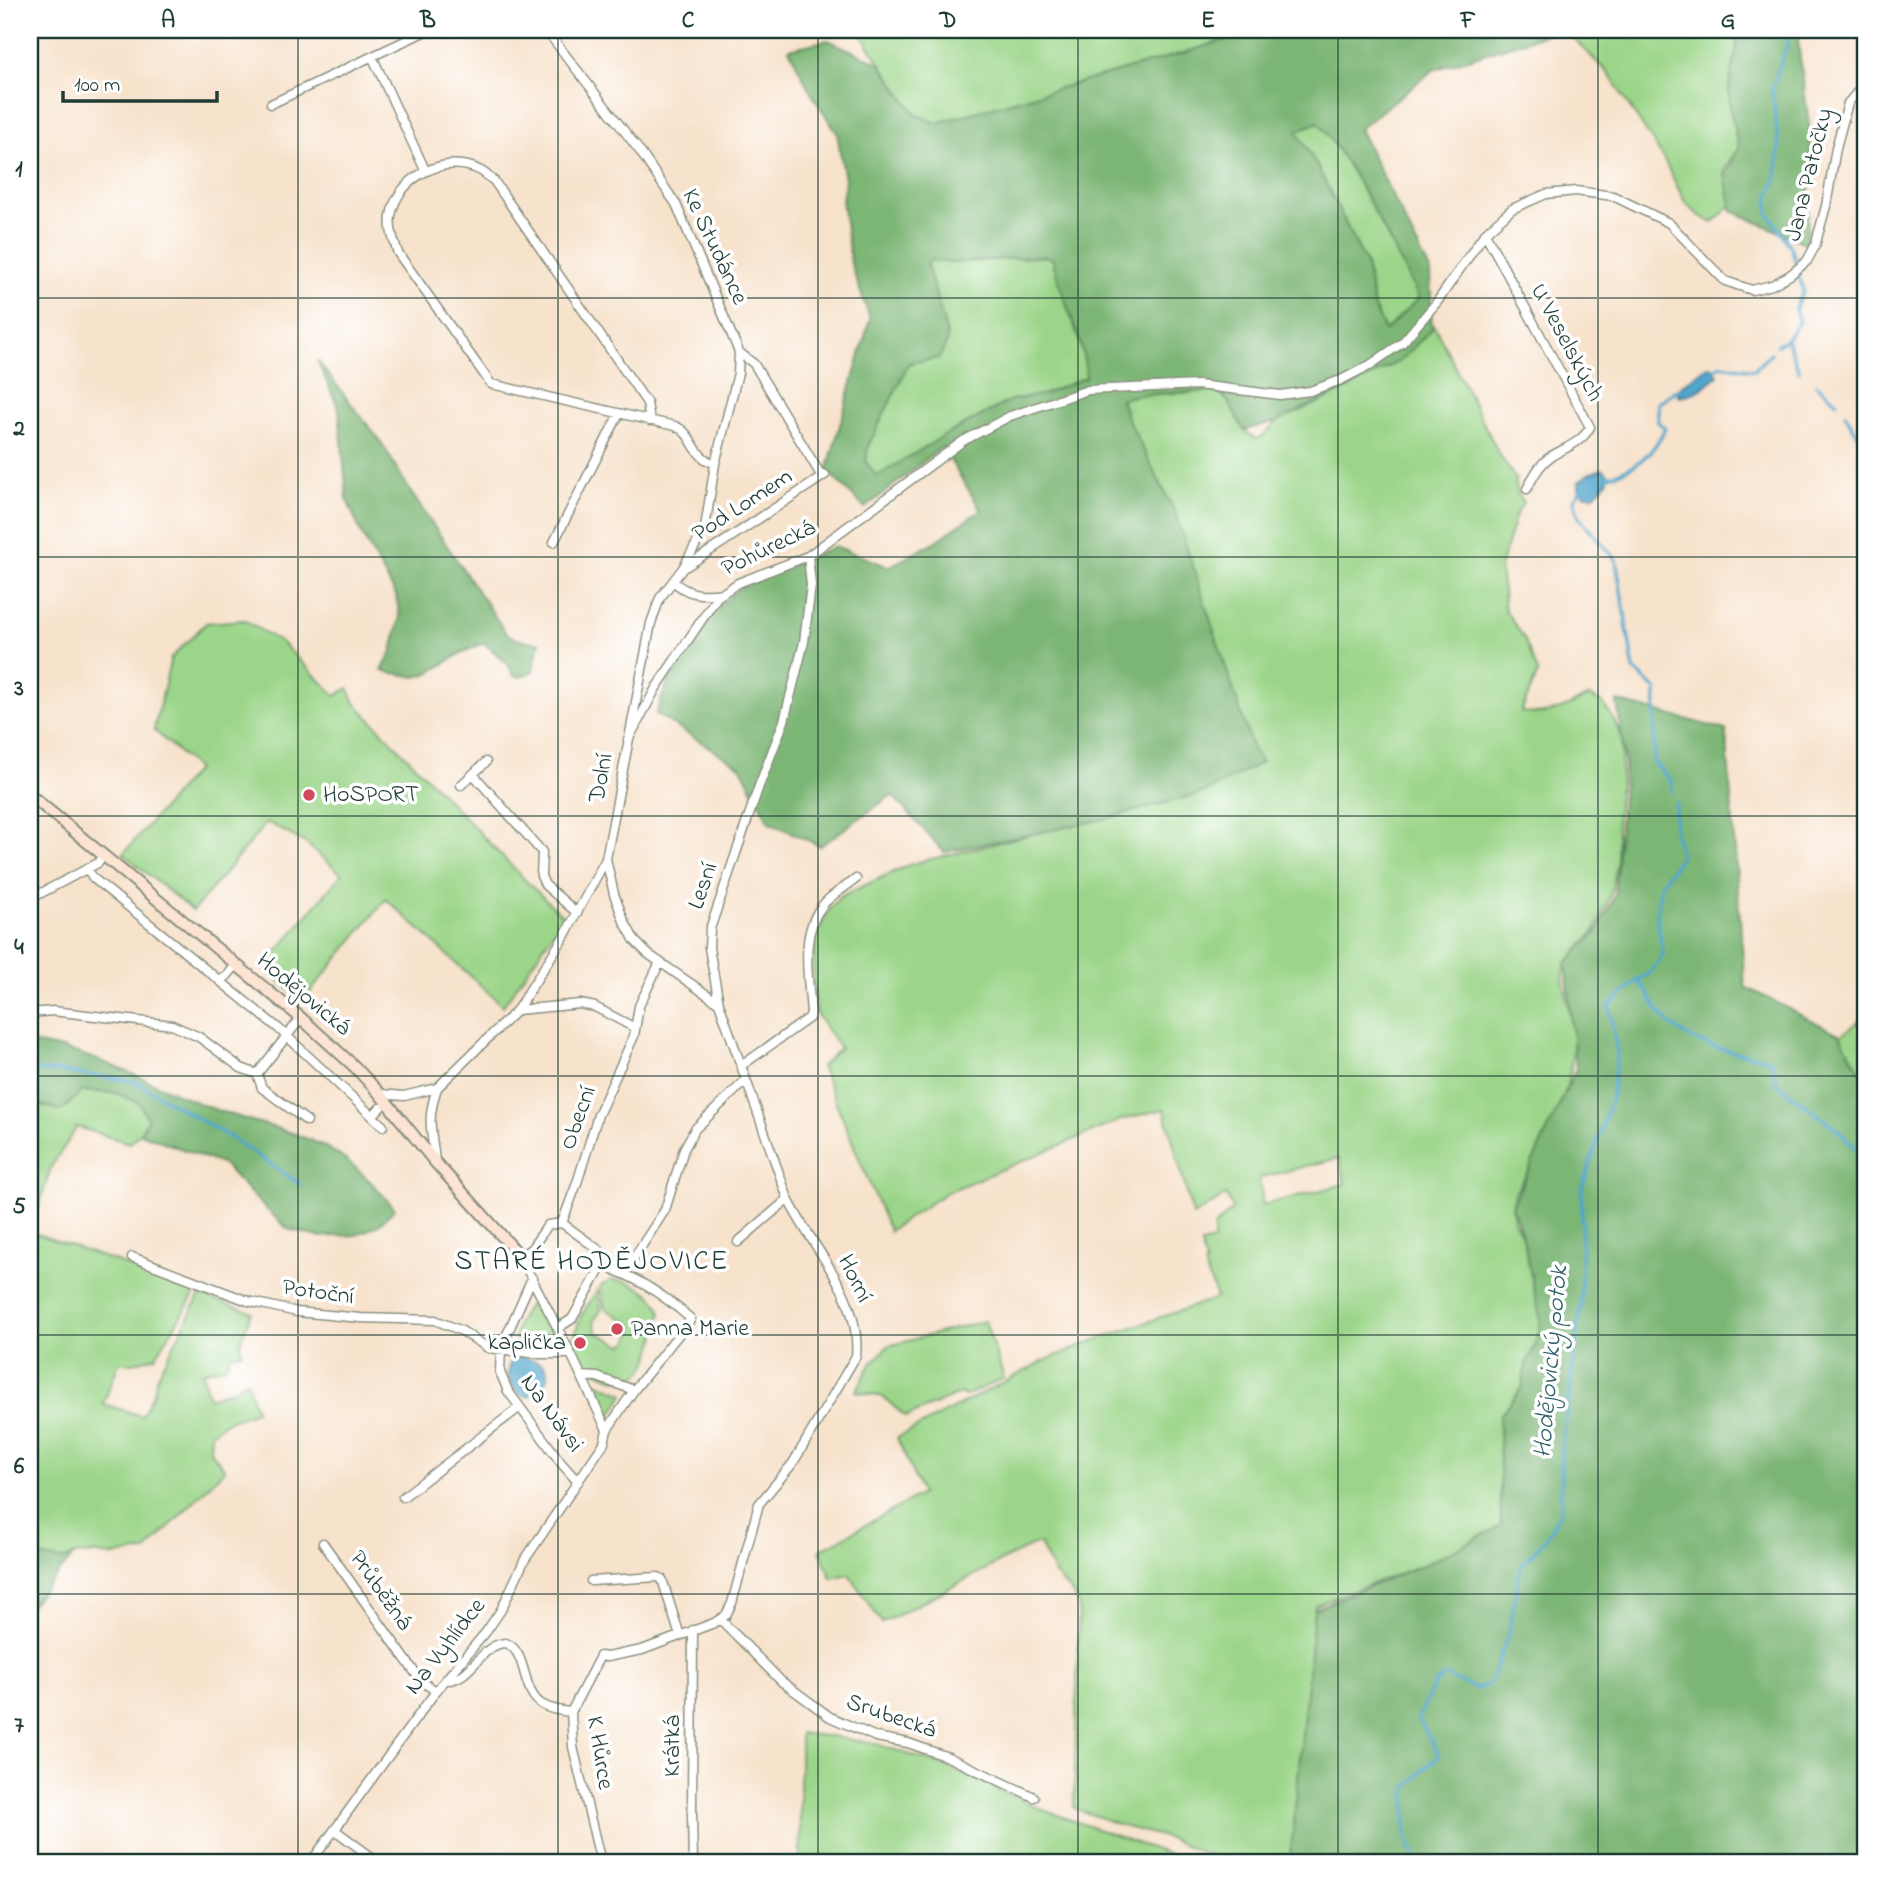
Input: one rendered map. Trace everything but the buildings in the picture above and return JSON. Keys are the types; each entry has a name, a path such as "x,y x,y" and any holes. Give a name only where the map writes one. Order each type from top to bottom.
{"street":[{"path":"271,104 428,30"},
{"name":"Ke Studánce","path":"546,30 639,150 677,204 739,352 738,373 723,433"},
{"path":"372,56 425,170"},
{"name":"Jana Patočky","path":"1752,290 1772,285 1807,261 1815,246 1826,206 1836,148 1848,103 1866,82"},
{"path":"650,421 647,403 494,181 480,170 462,165 425,170 408,183 395,200 390,218 398,253 491,384 682,429 690,436 702,458 715,464"},
{"name":"Pohůrecká","path":"628,740 683,645 705,612 723,593 738,583 808,556 964,441 1010,416 1088,390 1198,385 1280,395 1310,391 1341,380 1370,365 1402,343 1437,302 1485,233 1512,209 1546,194 1577,191 1613,196 1669,223 1725,281 1752,290"},
{"name":"U Veselských","path":"1485,233 1590,428 1585,436 1548,458 1539,467 1527,489"},
{"name":"Pod Lomem","path":"683,568 823,476 754,364 739,352"},
{"path":"554,542 619,414"},
{"name":"Dolní","path":"437,1088 517,1010 565,935 606,859 651,623 660,598 683,568 705,528 723,433"},
{"name":"Lesní","path":"719,1003 709,948 710,929 784,721 804,642 811,585 808,556"},
{"path":"673,581 691,593 704,596 723,593"},
{"path":"461,785 486,762"},
{"path":"473,774 542,852 541,876 545,885 576,912"},
{"name":"Hodějovická","path":"30,795 300,1018 355,1067 435,1162 520,1256"},
{"path":"30,899 98,863 103,856"},
{"path":"606,859 611,884 624,921 635,941 719,1003"},
{"path":"87,868 93,878 286,1036 383,1126"},
{"path":"741,1066 809,1018 808,962 811,926 822,905 856,879"},
{"name":"Obecní","path":"562,1223 598,1115 630,1047 639,1006 660,962"},
{"path":"219,980 227,976 236,965"},
{"name":"Horní","path":"719,1003 788,1199 798,1220 840,1283 857,1341 856,1356 793,1463 759,1504 732,1603 721,1620"},
{"path":"517,1010 580,1004 595,1007 635,1028"},
{"path":"30,1013 53,1011 172,1025 199,1037 241,1068 257,1074 262,1088 307,1121"},
{"path":"257,1074 300,1018"},
{"path":"624,1273 665,1210 684,1149 695,1129 746,1080"},
{"path":"380,1094 404,1096 437,1088"},
{"path":"435,1162 429,1127 430,1109 437,1088"},
{"path":"372,1116 380,1108"},
{"path":"738,1242 788,1199"},
{"path":"520,1256 531,1249 548,1225 562,1223 599,1250 602,1266 572,1319 558,1328"},
{"name":"Na Návsi","path":"520,1256 607,1430"},
{"name":"Potoční","path":"132,1257 248,1301 297,1312 361,1318 435,1320 462,1331 488,1348 501,1348"},
{"name":"Na Návsi","path":"532,1278 501,1348 500,1372 508,1391 578,1482 604,1443 607,1430 634,1390 691,1319 666,1297 624,1273 602,1266"},
{"name":"Na Návsi","path":"501,1348 541,1354 571,1354"},
{"name":"Na Návsi","path":"582,1376 597,1377 634,1390"},
{"path":"403,1497 520,1407"},
{"name":"Na Vyhlídce","path":"311,1862 436,1691 500,1610 524,1561 578,1482"},
{"name":"Průběžná","path":"323,1543 421,1681 436,1691"},
{"path":"591,1581 658,1577 662,1579 680,1636 721,1620"},
{"name":"Srubecká","path":"721,1620 781,1681 830,1717 876,1737 908,1743 948,1757 1034,1797"},
{"name":"Krátká","path":"693,1630 693,1862"},
{"name":"K Hůrce","path":"601,1862 573,1747 571,1712 600,1656 642,1650 680,1636"},
{"path":"447,1680 455,1680 462,1675 492,1646 506,1643 514,1648 535,1699 551,1709 571,1712"},
{"path":"335,1829 378,1862"}],"green space":[{"path":"858,30 1256,30 937,123 916,115"},
{"path":"1256,30 1559,30 1433,70 1359,129 1430,271 1432,329 1400,361 1278,421 1244,430 1224,395 1215,391 1138,395 1121,399 1127,417 1176,515 1253,750 1262,762 1206,792 1105,819 944,852 892,795 820,846 769,822 741,767 656,714 668,681 718,607 738,589 835,546 889,567 935,542 981,510 942,447 865,508 827,471 870,319 851,264 842,201 845,180 837,133 811,93 789,49 828,40 879,63 916,115 937,123","holes":["1318,122 1360,185 1419,298 1385,331 1374,307 1366,264 1297,131","1045,256 1053,259 1081,346 1086,377 1045,394 1011,400 877,476 866,462 868,446 909,363 939,358 947,342 927,264 930,260 951,263"]},
{"path":"1577,30 1734,30 1737,49 1730,80 1730,97 1739,147 1724,170 1732,204 1713,223 1697,214 1685,202 1662,156 1608,73 1574,39"},
{"path":"1734,30 1800,30 1798,42 1811,140 1807,244 1732,211 1725,175 1739,147 1729,97 1737,49"},
{"path":"1318,122 1360,185 1419,298 1385,331 1374,307 1366,264 1317,166 1296,131"},
{"path":"1045,256 1053,259 1081,346 1087,377 1045,394 1011,400 947,434 877,477 866,462 868,446 909,363 939,358 947,342 926,264 931,260 951,263"},
{"path":"1434,325 1499,454 1515,478 1523,503 1516,515 1500,567 1505,610 1525,640 1538,673 1521,712 1548,712 1589,696 1602,703 1612,716 1622,739 1617,861 1612,891 1595,931 1566,964 1563,978 1574,1038 1570,1074 1562,1103 1534,1162 1515,1193 1512,1206 1514,1221 1525,1242 1541,1322 1536,1344 1526,1364 1522,1388 1499,1417 1501,1526 1430,1562 1315,1605 1290,1862 1227,1862 1161,1836 1126,1827 1074,1808 1079,1606 1076,1598 1054,1573 1040,1544 1037,1543 882,1623 849,1574 831,1578 820,1550 922,1494 897,1438 1046,1360 1217,1298 1204,1265 1206,1264 1201,1244 1214,1241 1214,1227 1233,1209 1226,1195 1193,1216 1164,1109 1121,1120 947,1192 889,1231 821,1066 840,1048 817,1015 813,986 814,944 831,907 841,896 911,864 1206,792 1262,762 1253,750 1120,399 1138,395 1215,391 1222,395 1244,429 1256,439 1262,437 1278,421 1344,391 1400,361","holes":["1339,1158 1345,1184 1263,1205 1259,1178"]},
{"path":"317,360 381,442 412,494 506,633 516,639 540,643 532,672 514,676 507,663 484,643 463,652 431,672 416,677 382,671 392,651 400,617 396,595 362,535 347,500 339,409"},
{"name":"HoSPORT","path":"244,620 282,643 336,696 348,688 355,703 564,917 503,1006 386,899 303,1001 263,968 342,874 304,842 267,822 193,911 123,854 197,769 154,730 171,658 206,623"},
{"path":"1617,701 1726,730 1745,987 1839,1034 1866,1081 1866,1862 1290,1862 1314,1609 1430,1562 1501,1526 1499,1416 1522,1388 1526,1364 1536,1344 1541,1322 1523,1238 1512,1206 1576,1069 1566,963 1597,932 1615,894 1625,763"},
{"path":"1866,1016 1866,1081 1840,1036"},
{"path":"30,1043 98,1060 206,1106 322,1145 361,1173 395,1209 377,1226 356,1235 319,1237 288,1229 224,1165 140,1133 148,1119 139,1103 116,1093 82,1091 62,1111 30,1102"},
{"path":"82,1091 116,1093 140,1103 148,1120 130,1143 77,1127 51,1167 31,1232 197,1290 156,1356 134,1363 119,1363 103,1404 142,1416 155,1389 156,1379 200,1295 252,1312 240,1342 242,1353 231,1355 226,1366 202,1372 209,1398 232,1390 247,1380 256,1411 226,1422 211,1433 210,1451 225,1469 146,1551 109,1556 92,1553 62,1560 30,1555 30,1102 45,1108"},
{"path":"611,1280 627,1282 642,1289 655,1300 661,1314 646,1365 640,1374 630,1379 618,1379 592,1369 573,1342 580,1317 598,1289 601,1311 594,1320 596,1332 622,1345 630,1339 632,1324 604,1308 601,1286"},
{"path":"532,1304 539,1308 555,1339 555,1343 548,1350 519,1343 515,1339 520,1319"},
{"path":"985,1321 1004,1378 965,1396 961,1393 906,1417 883,1397 856,1391 871,1364 888,1346"},
{"path":"596,1382 624,1394 608,1420 593,1384"},
{"path":"30,1555 62,1560 74,1555 30,1605"},
{"path":"800,1733 870,1742 943,1765 1046,1811 1190,1862 800,1862"}],"water":[{"path":"1711,366 1718,375 1714,379 1695,392 1679,396 1675,391"},
{"path":"1603,469 1609,475 1607,482 1594,495 1586,495 1579,490 1579,482 1588,474"},
{"path":"520,1357 540,1363 548,1372 545,1385 534,1395 519,1394 509,1379 511,1360"}],"waterway":[{"name":"Hodějovický potok","path":"1777,345 1787,339 1799,322 1795,309 1803,291 1792,249 1769,214 1768,199 1776,180 1779,147 1772,90 1792,30"},
{"path":"1787,340 1799,371"},
{"name":"Hodějovický potok","path":"1712,371 1721,365 1754,370 1771,353"},
{"path":"1816,384 1837,402"},
{"name":"Hodějovický potok","path":"1606,477 1634,466 1649,454 1665,428 1658,422 1658,403 1678,389"},
{"path":"1845,414 1866,448"},
{"name":"Hodějovický potok","path":"1580,489 1574,501 1579,517 1616,560 1634,670 1656,689 1654,763 1671,781 1673,792"},
{"name":"Hodějovický potok","path":"1415,1862 1406,1832 1406,1788 1439,1755 1418,1718 1436,1682 1445,1676 1476,1689 1487,1685 1492,1679 1509,1632 1521,1566 1546,1538 1561,1511 1561,1453 1581,1305 1582,1188 1611,1101 1617,1051 1609,1006 1650,973 1663,955 1657,917 1660,885 1681,856 1674,829 1676,803"},
{"path":"1638,980 1663,1017 1677,1030 1716,1048 1770,1059 1777,1084 1837,1129 1866,1160"},
{"path":"30,1071 54,1071 134,1081 233,1139 300,1184"}],"place":[{"name":"HoSPORT","path":"309,795"},
{"name":"Panna Marie","path":"617,1329"},
{"name":"kaplička","path":"580,1343"}],"district":[{"name":"STARÉ HODĚJOVICE","path":"592,1262"}]}
